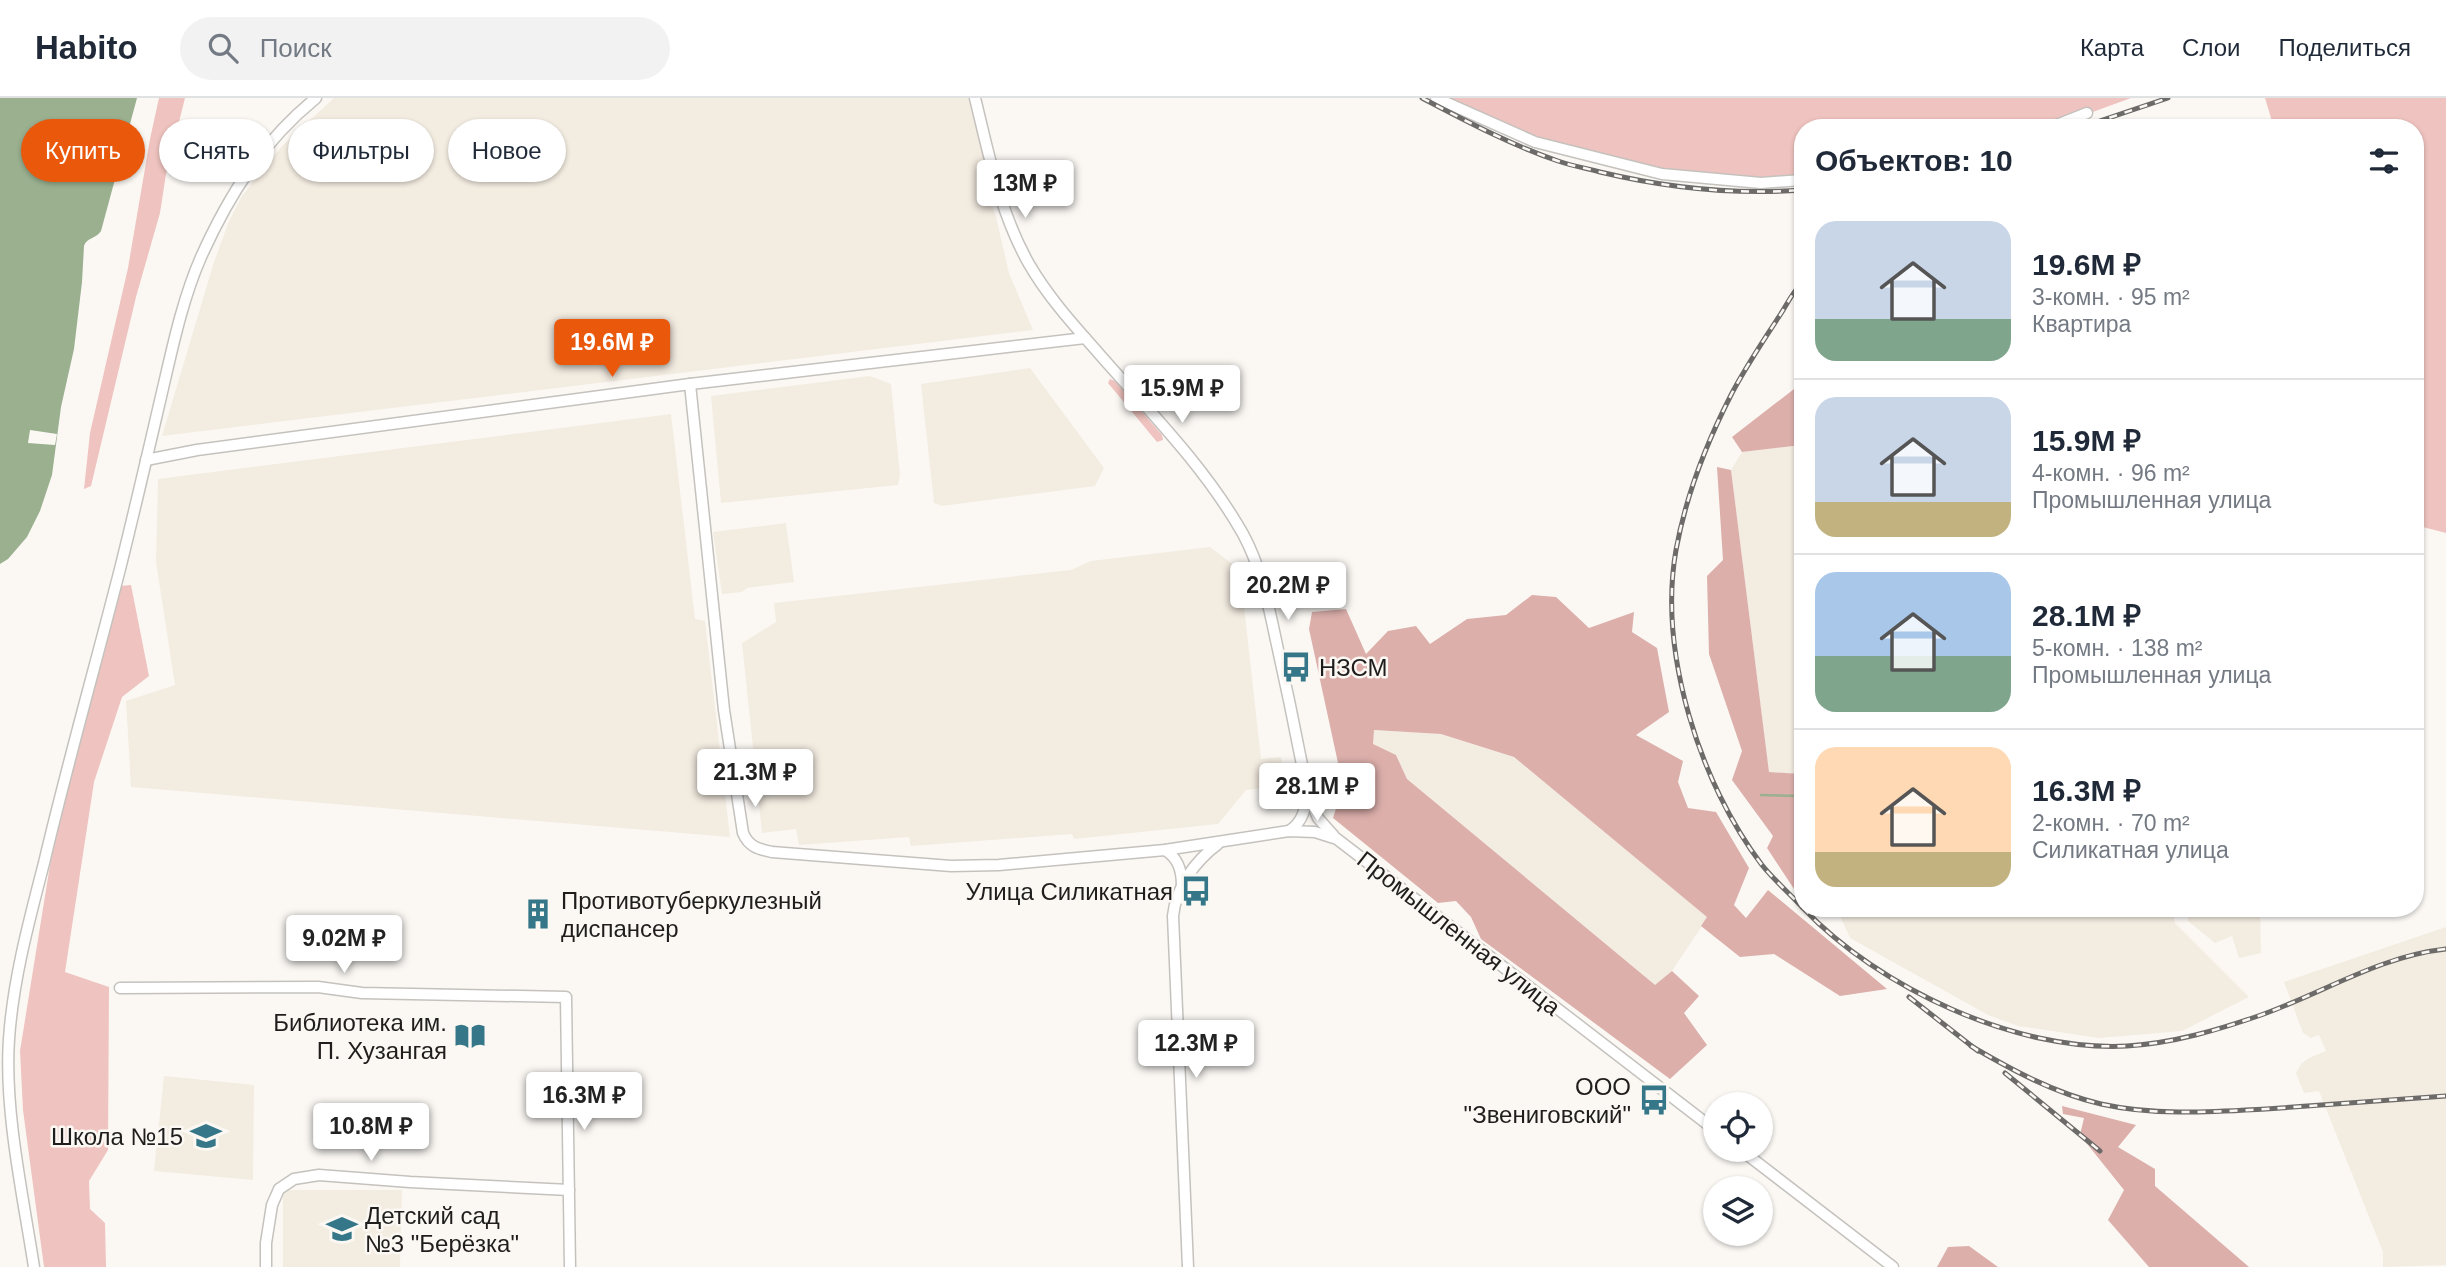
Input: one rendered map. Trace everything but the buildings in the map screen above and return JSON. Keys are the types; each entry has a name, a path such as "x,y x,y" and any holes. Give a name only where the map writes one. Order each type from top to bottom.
{"street":[{"path":"34,1267 11,1111 8,1071 15,987 69,759 120,568 175,338 199,261 244,174 266,147 316,98"},
{"path":"975,98 996,183 1016,240 1052,298 1193,461 1244,537 1260,574 1270,612 1307,791 1318,818 1337,839"},
{"path":"1436,98 1535,142 1662,174 1761,183 1794,181"},
{"path":"2072,119 2087,113"},
{"path":"146,460 210,448 690,384 1085,338"},
{"name":"Промышленная улица","path":"690,384 724,710 743,833 747,842 772,852 950,866 999,865 1165,850 1289,831 1315,832 1337,839 1703,1121"},
{"path":"1289,831 1301,820 1307,791"},
{"path":"1188,1267 1173,916 1174,905 1182,886 1199,860 1220,843"},
{"path":"1165,850 1177,860 1182,886"},
{"path":"120,988 318,987 362,993 566,997 570,1267"},
{"path":"1757,1162 1893,1267"},
{"path":"266,1267 265,1243 272,1205 279,1189 294,1179 319,1175 569,1190"}],"shaded area":[{"path":"0,98 137,98 131,119 21,119 21,182 114,182 101,231 84,246 74,349 61,407 52,475 40,511 27,537 8,559 0,564"},
{"path":"159,98 185,98 180,119 159,119 159,182 165,182 160,213 136,297 91,486 84,489 90,433 128,268 143,182 145,182 150,139"},
{"path":"334,98 970,98 986,170 984,183 996,217 1009,273 1033,330 162,436 214,262 229,221 242,196 253,182 274,182 274,156 282,146 288,140 288,182 434,182 434,119 311,119"},
{"path":"1436,98 2131,98 2074,119 1794,119 1794,180 1662,174 1535,142"},
{"path":"2265,98 2446,98 2446,533 2424,527 2424,119 2271,119"},
{"path":"1030,368 1104,468 1095,486 942,506 934,503 921,384"},
{"path":"870,376 891,384 900,475 898,485 721,503 711,396"},
{"path":"1110,379 1115,381 1162,435 1163,440 1157,442 1108,383"},
{"path":"1794,389 1794,446 1742,452 1732,437"},
{"path":"671,414 695,619 705,621 730,837 131,787 126,701 175,685 156,562 158,479"},
{"path":"1794,446 1794,774 1769,772 1731,470 1742,452"},
{"path":"1717,467 1731,470 1769,772 1794,774 1794,889 1767,848 1773,836 1732,780 1742,751 1709,654 1707,576 1723,560"},
{"path":"786,523 794,582 722,594 713,532"},
{"path":"1210,547 1240,570 1261,759 1281,757 1285,785 1246,790 1218,824 1074,839 1072,834 911,846 909,837 799,845 796,829 762,833 742,643 776,622 774,603 1071,570 1091,561"},
{"path":"131,585 149,676 122,697 94,782 65,972 109,987 108,1150 89,1181 90,1209 105,1223 106,1267 44,1267 23,1110 20,1051 50,865 79,735 120,586"},
{"path":"1532,595 1556,597 1589,628 1634,612 1632,632 1657,648 1669,712 1636,735 1683,761 1678,782 1688,808 1716,812 1749,868 1734,905 1746,918 1768,890 1794,912 1794,917 1800,917 1887,989 1840,996 1774,954 1740,957 1701,926 1707,917 1514,757 1441,734 1374,730 1373,744 1396,755 1407,779 1655,985 1672,971 1699,996 1684,1013 1707,1045 1670,1079 1481,939 1471,917 1456,901 1438,903 1333,818 1343,786 1309,629 1312,612 1346,609 1366,654 1388,631 1416,626 1430,644 1467,619 1506,615"},
{"path":"1374,730 1441,734 1514,757 1708,917 1672,971 1655,986 1407,779 1396,755 1372,744"},
{"path":"1840,917 2174,917 2175,923 2249,997 2182,1031 2099,1038 2018,1026 1988,1015 1850,938"},
{"path":"2188,917 2260,917 2261,953 2239,958 2232,936 2215,943 2188,921"},
{"path":"2446,927 2446,1265 2383,1267 2383,1252 2319,1091 2304,1093 2296,1073 2301,1064 2309,1058 2326,1051 2319,1035 2311,1038 2303,1033 2284,982"},
{"name":"Школа №15","path":"164,1076 254,1085 253,1180 154,1171"},
{"path":"2062,1106 2136,1125 2118,1147 2155,1169 2155,1186 2249,1267 2149,1267 2108,1220 2124,1190 2080,1135 2084,1118 2063,1114"},
{"name":"Детский сад №3 \"Берёзка\"","path":"283,1190 402,1190 400,1267 283,1267"},
{"path":"1969,1246 1998,1267 1937,1267 1948,1247"}],"pier":[{"path":"30,430 57,434 55,445 28,443"}],"waterway":[{"path":"1761,795 1794,796"}],"railway":[{"path":"1422,98 1523,148 1563,163 1650,182 1701,189 1751,192 1794,190"},
{"path":"2106,119 2168,98"},
{"path":"1794,293 1742,375 1713,432 1685,509 1676,550 1672,589 1673,631 1679,673 1703,757 1740,832 1762,865 1794,899"},
{"path":"1813,917 1870,964 1952,1009 1996,1026 2040,1038 2084,1045 2127,1046 2179,1039 2212,1031 2284,1006 2375,967 2398,959 2446,949"},
{"path":"1909,997 1978,1051"},
{"path":"1971,1046 2050,1087 2121,1108 2183,1112 2225,1111 2446,1096"},
{"path":"2005,1073 2100,1151"}],"place":[{"name":"НЗСМ","path":"1296,667"},
{"name":"Улица Силикатная","path":"1196,891"},
{"name":"Противотуберкулезный диспансер","path":"538,914"},
{"name":"Библиотека им. П. Хузангая","path":"470,1036"},
{"name":"ООО \"Звениговский\"","path":"1654,1100"},
{"name":"Школа №15","path":"206,1136"},
{"name":"Детский сад №3 \"Берёзка\"","path":"342,1229"}]}
